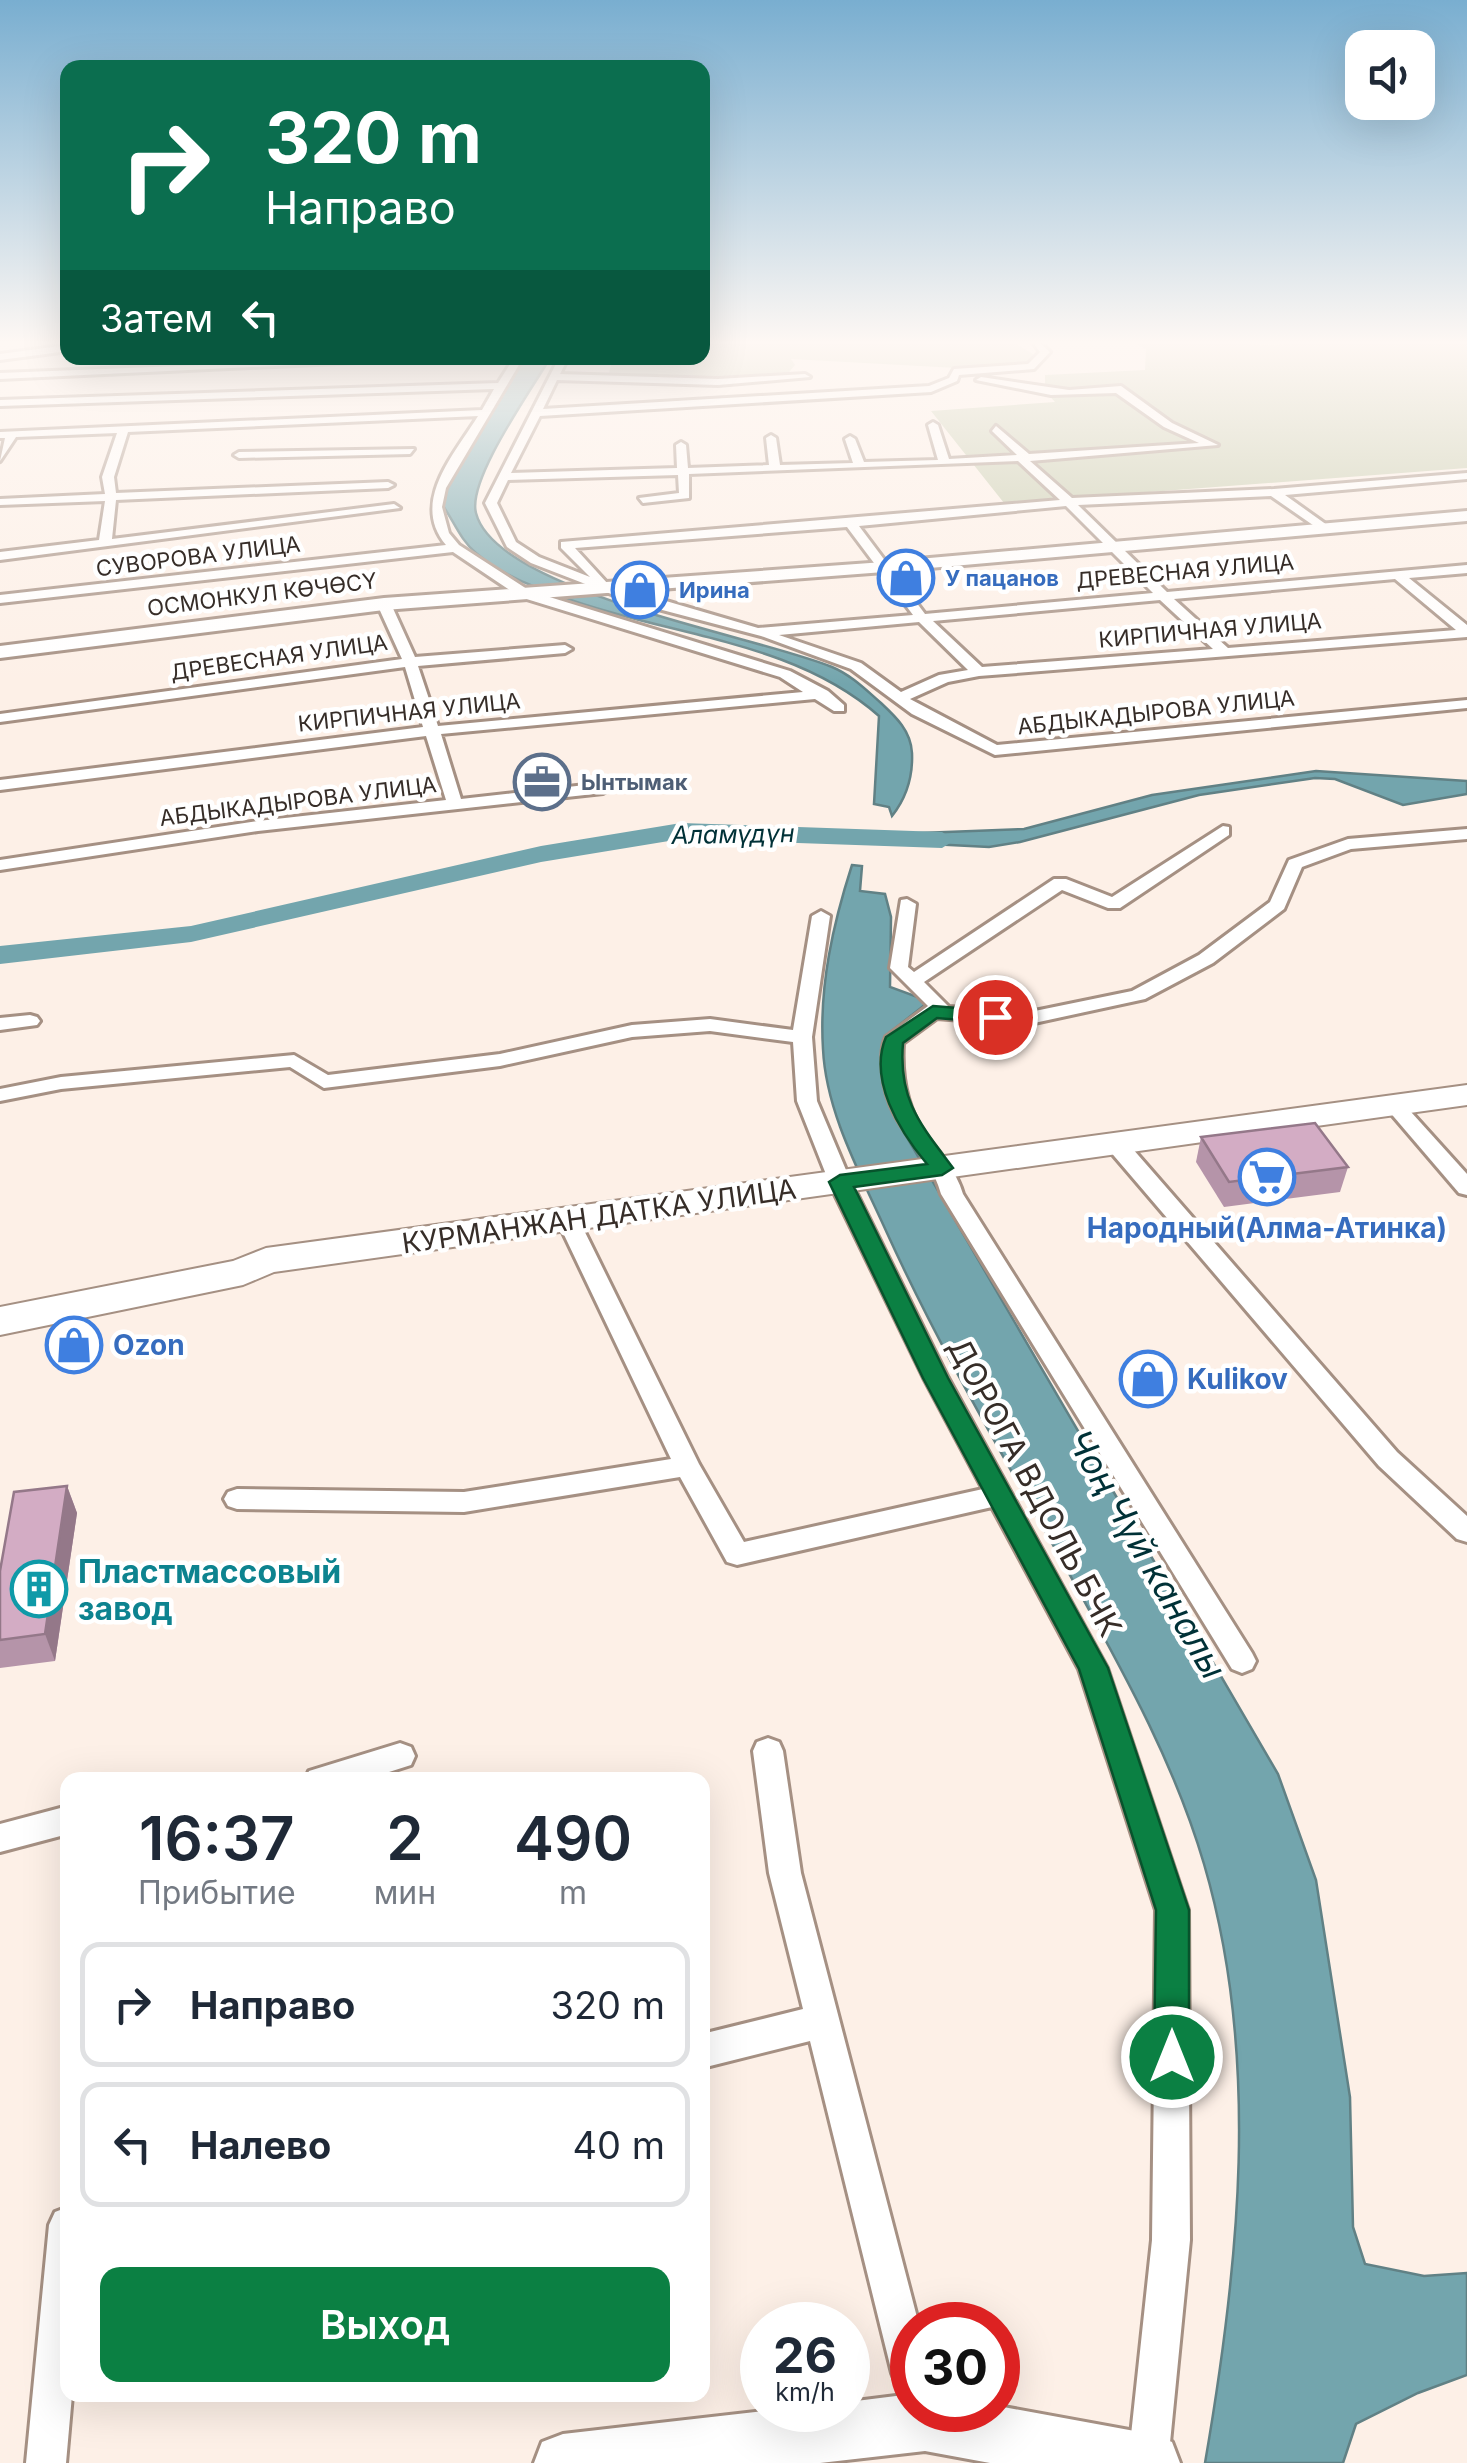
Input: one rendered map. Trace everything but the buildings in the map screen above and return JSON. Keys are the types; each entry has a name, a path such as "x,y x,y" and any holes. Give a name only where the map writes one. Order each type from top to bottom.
{"main road":[{"name":"КУРМАНЖАН ДАТКА УЛИЦА","path":"0,1320 243,1272 266,1261 1467,1095"},
{"name":"КУРМАНЖАН ДАТКА УЛИЦА","path":"0,1301 241,1256 266,1261"}],"street":[{"path":"105,543 111,497 108,476 115,455"},
{"path":"234,490 239,456 275,455"},
{"path":"460,455 440,488 436,507 444,534 455,548 528,593 784,674 824,694 839,708"},
{"path":"504,477 514,455"},
{"path":"643,500 685,496 682,455"},
{"path":"774,455 776,468"},
{"path":"856,455 860,466"},
{"path":"943,455 945,463"},
{"path":"1021,455 1074,504 1158,596 1222,651"},
{"path":"504,477 599,468 685,472 1068,455"},
{"path":"604,588 565,545 851,524 1119,497 1274,492 1467,476"},
{"name":"АБДЫКАДЫРОВА УЛИЦА","path":"504,477 491,503 512,544 570,576 758,632 856,666 917,711 995,750 1467,704"},
{"path":"0,502 388,485"},
{"path":"1274,492 1323,528"},
{"path":"0,556 394,508"},
{"name":"ОСМОНКУЛ КӨЧӨСҮ","path":"0,652 384,604 884,567 1467,516"},
{"path":"851,524 921,618 980,672"},
{"name":"СУВОРОВА УЛИЦА","path":"0,600 455,548"},
{"name":"ДРЕВЕСНАЯ УЛИЦА","path":"758,632 1467,569"},
{"path":"1398,575 1467,632"},
{"path":"384,604 410,662 455,804"},
{"name":"КИРПИЧНАЯ УЛИЦА","path":"901,698 944,678 980,672 1467,632"},
{"name":"ДРЕВЕСНАЯ УЛИЦА","path":"0,718 410,662 565,650"},
{"name":"КИРПИЧНАЯ УЛИЦА","path":"0,786 430,731 824,694"},
{"name":"АБДЫКАДЫРОВА УЛИЦА","path":"0,864 258,826 603,788"},
{"path":"914,981 1060,883 1114,904 1223,831"},
{"path":"933,1012 1025,1020 1138,995 1206,959 1278,905 1295,864 1348,844 1467,834"},
{"path":"907,904 900,968 940,1006 893,1041 890,1079 920,1142 1242,1661"},
{"name":"ДОРОГА ВДОЛЬ БЧК","path":"821,916 802,1036 807,1101 936,1378 1093,1668 1172,1910 1171,2240 1150,2463"},
{"path":"0,1024 30,1020"},
{"path":"0,1095 60,1082 294,1061 324,1082 500,1060 632,1031 710,1024 802,1036"},
{"path":"1395,1106 1467,1188"},
{"path":"1117,1145 1388,1458 1467,1532"},
{"path":"568,1220 687,1466 737,1554 1000,1495"},
{"path":"237,1498 464,1502 687,1466"},
{"path":"768,1751 785,1873 895,2302"},
{"path":"347,1772 400,1756"},
{"path":"0,1838 60,1822"},
{"path":"710,2049 823,2021"},
{"path":"46,2463 60,2311"},
{"path":"564,2463 890,2407"},
{"path":"1020,2429 1150,2463"}],"green space":[{"path":"966,455 1467,455 1467,468 1004,503"}],"water":[{"path":"465,455 493,455 481,479 476,513 494,541 530,566 633,608 796,655 852,678 897,719 911,745 908,786 892,816 889,807 874,804 879,716 845,691 769,655 605,611 518,580 496,568 465,542 441,503"},
{"path":"1316,771 1467,781 1467,794 1403,805 1335,779 1315,778 1199,795 989,847 892,842 895,834 1024,829 1152,795"},
{"name":"Чоң Чүй каналы","path":"852,865 862,866 860,891 885,894 891,917 890,987 923,999 926,1004 889,1033 891,1093 905,1134 1278,1774 1316,1880 1350,2097 1353,2227 1365,2264 1424,2276 1467,2273 1467,2375 1418,2393 1356,2424 1343,2463 1205,2463 1227,2314 1239,2162 1233,2012 1222,1937 1192,1827 1148,1721 931,1323 866,1189 838,1120 826,1073 823,1002 833,933"}],"waterway":[{"name":"Аламүдүн","path":"0,955 191,934 541,854 681,831 942,840"}],"place":[{"name":"У пацанов","path":"906,578"},
{"name":"Ирина","path":"640,590"},
{"name":"Ынтымак","path":"542,782"},
{"name":"Народный(Алма-Атинка)","path":"1267,1177"},
{"name":"Ozon","path":"74,1345"},
{"name":"Kulikov","path":"1148,1379"},
{"name":"Пластмассовый завод","path":"39,1589"}],"route":[{"path":"995,1017 933,1012 893,1041 890,1079 920,1142 936,1155 942,1168 840,1182 936,1378 1093,1668 1172,1910 1172,2057"}]}
